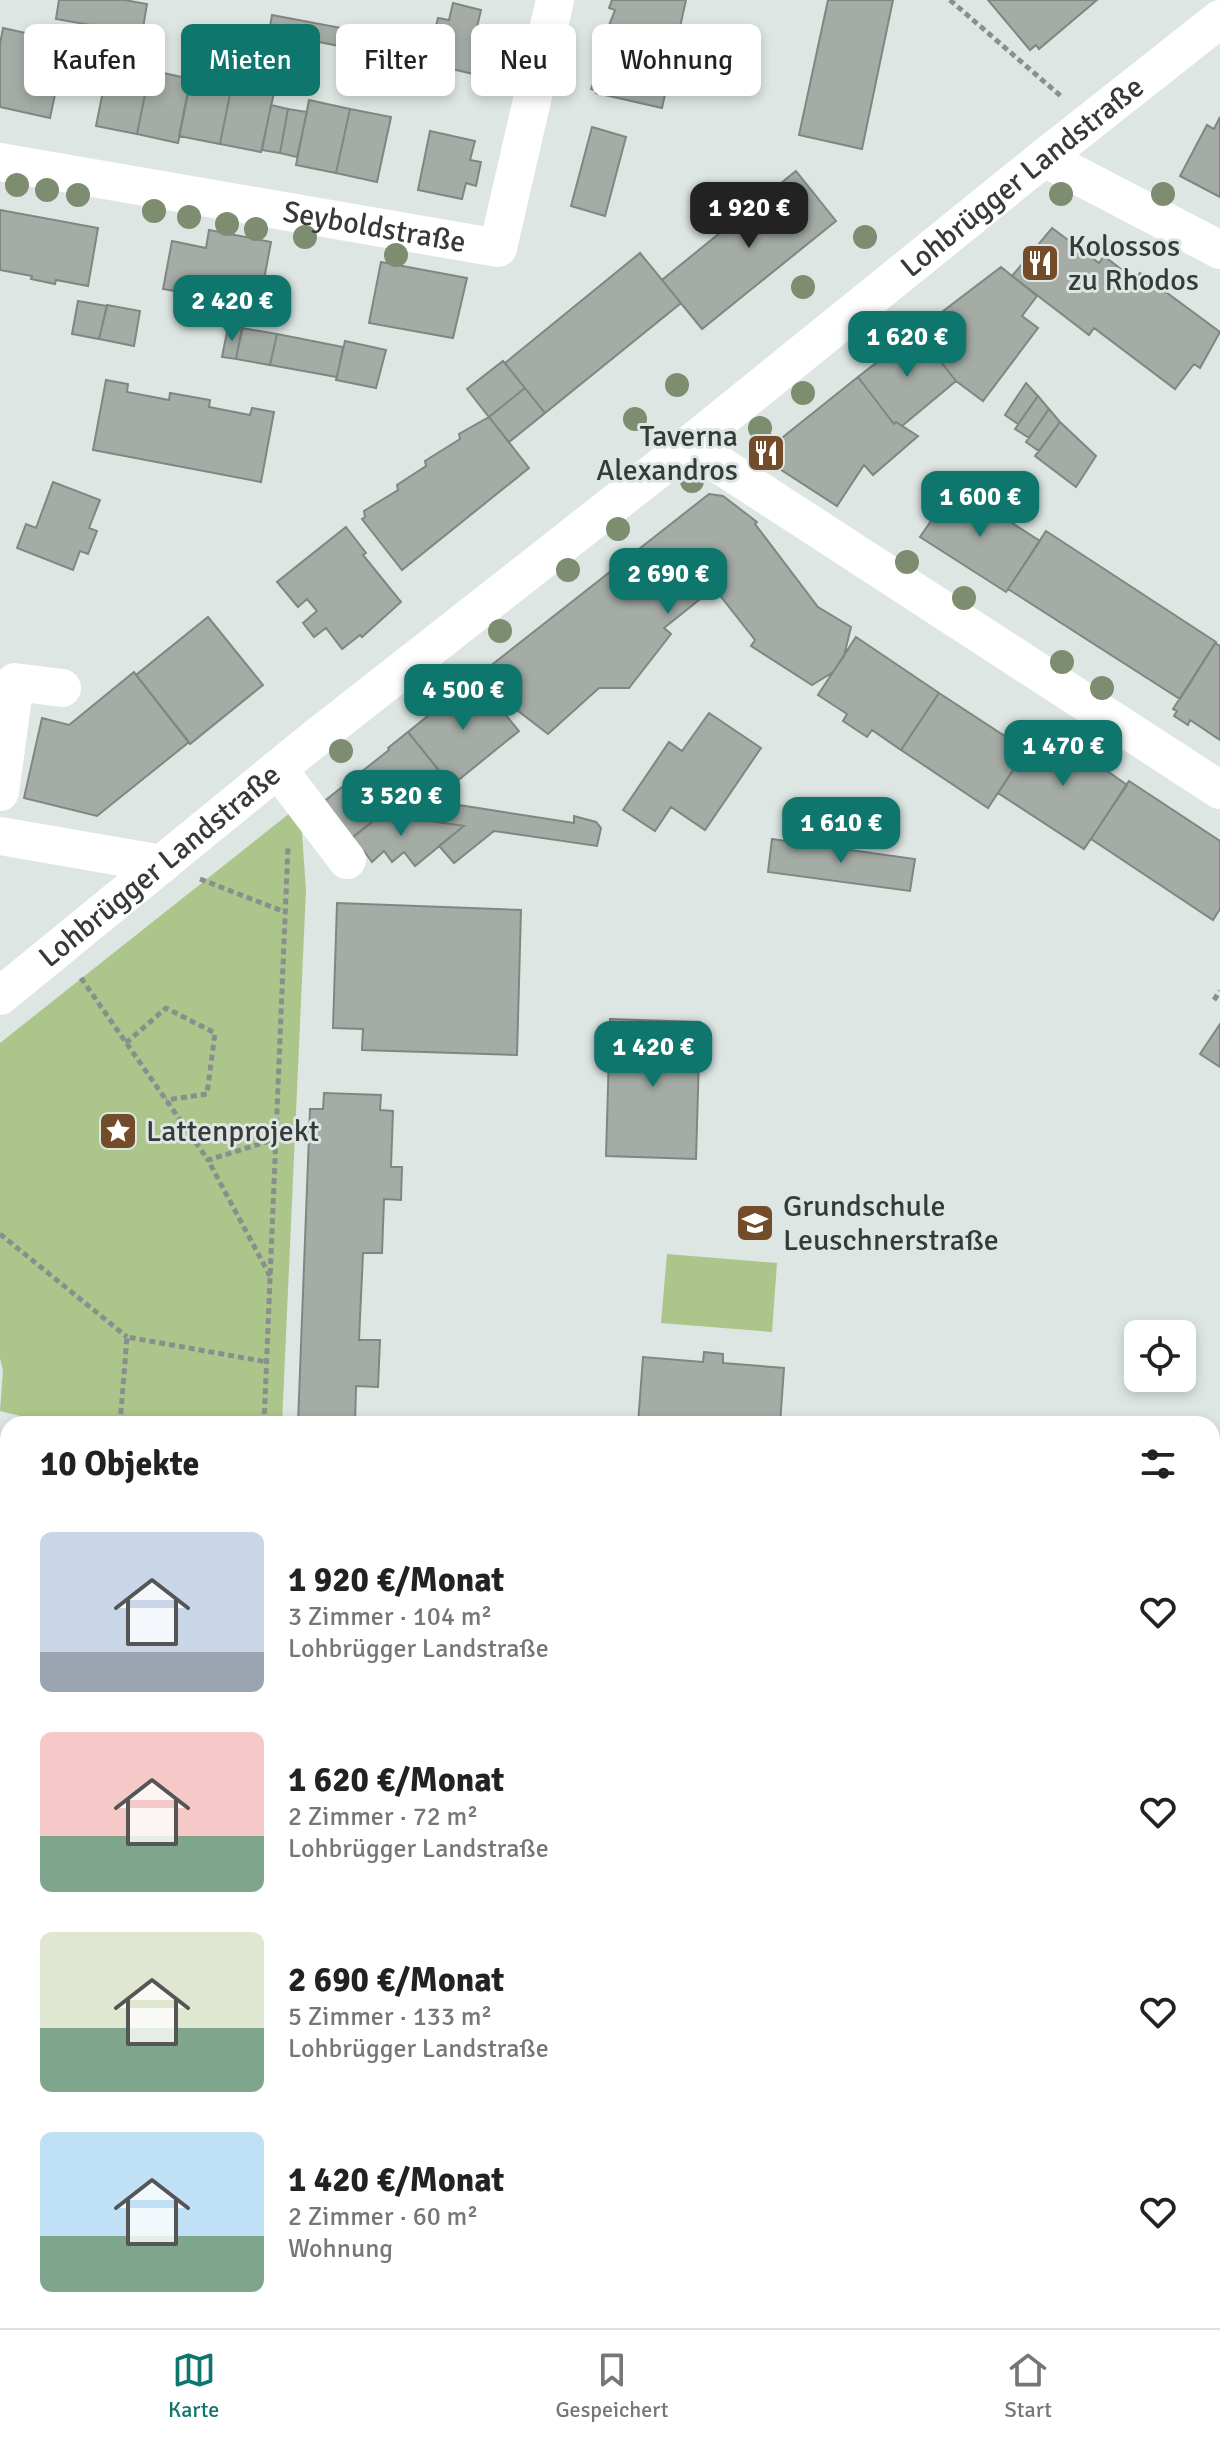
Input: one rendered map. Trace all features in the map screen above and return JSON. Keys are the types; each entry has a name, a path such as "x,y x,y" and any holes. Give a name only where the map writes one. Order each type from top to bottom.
{"street":[{"name":"Seyboldstraße","path":"0,162 498,248 555,0"},
{"name":"Lohbrügger Landstraße","path":"0,996 162,864 284,777 689,445 1220,19"},
{"path":"1044,158 1220,250"},
{"path":"689,445 1220,790"},
{"path":"0,792 15,682 62,688"},
{"path":"284,777 347,860"},
{"path":"0,836 162,864"}],"path":[{"path":"950,0 1091,122"},
{"path":"264,1416 285,912 284,777"},
{"path":"162,864 285,912"},
{"path":"60,948 208,1160 270,1277"},
{"path":"1214,1000 1220,991"},
{"path":"126,1043 166,1008 215,1033 207,1094 166,1100"},
{"path":"208,1160 276,1139"},
{"path":"0,1234 127,1337 267,1362"},
{"path":"121,1416 127,1337"}],"green space":[{"path":"300,805 306,890 282,1416 21,1416 0,1411 3,1370 0,1359 0,1043"},
{"path":"667,1254 777,1263 772,1332 661,1323"}],"building":[{"path":"59,0 124,0 147,4 144,24 85,24 56,19"},
{"path":"612,0 686,0 681,24 609,24 615,10 609,8"},
{"path":"828,0 893,0 862,149 799,135"},
{"path":"988,0 1097,0 1039,49 1036,45 1030,50"},
{"path":"453,3 481,10 478,24 471,24 471,73 455,70 455,24 436,24 438,18 449,20"},
{"path":"272,15 320,24 270,24"},
{"path":"320,24 336,27 336,45 320,42"},
{"path":"3,28 24,33 24,96 55,96 50,118 0,107"},
{"path":"165,73 181,77 181,96 188,96 178,143 137,134 145,96 165,96"},
{"path":"102,96 145,96 137,134 96,126"},
{"path":"187,96 230,96 220,144 179,136"},
{"path":"230,96 273,96 261,152 220,144"},
{"path":"609,96 665,96 662,108"},
{"path":"309,100 350,109 336,173 296,165"},
{"path":"271,105 288,109 280,153 262,150"},
{"path":"288,109 307,112 297,157 280,153"},
{"path":"350,109 391,117 377,182 336,173"},
{"path":"1220,117 1220,197 1180,176 1207,125 1214,129"},
{"path":"592,127 626,137 605,216 571,206"},
{"path":"430,131 475,141 470,160 481,162 476,186 466,183 462,199 418,190"},
{"path":"796,171 836,221 702,329 662,280"},
{"path":"0,210 98,228 88,286 56,280 55,284 0,270"},
{"path":"1052,228 1099,263 1104,256 1135,280 1140,273 1220,332 1200,368 1194,364 1175,389 1094,328 1089,335 1012,276"},
{"path":"209,230 271,242 260,301 198,289 196,295 163,289 172,241 206,248"},
{"path":"640,253 681,303 545,413 505,363"},
{"path":"381,262 467,278 453,338 369,323"},
{"path":"1001,267 1037,296 1022,316 1038,328 983,401 956,381 917,331"},
{"path":"78,301 107,306 99,339 72,334"},
{"path":"107,305 140,311 134,346 99,339"},
{"path":"228,327 242,330 236,359 222,357"},
{"path":"242,328 277,334 270,365 236,359"},
{"path":"917,331 956,381 902,426 896,422 894,424 858,377"},
{"path":"277,334 343,347 337,377 270,365"},
{"path":"345,341 386,350 376,388 336,380"},
{"path":"503,361 525,388 489,417 467,389"},
{"path":"858,377 894,424 896,422 918,436 873,475 864,465 837,506 772,464 773,445"},
{"path":"106,380 128,384 127,392 169,400 170,393 210,400 209,407 250,415 252,408 274,412 261,482 93,450"},
{"path":"1026,383 1038,396 1018,424 1005,415"},
{"path":"525,388 545,413 509,442 489,417"},
{"path":"1038,396 1049,409 1029,438 1015,429"},
{"path":"1049,409 1060,422 1039,451 1026,442"},
{"path":"489,417 529,468 402,570 362,519 365,517 364,511 398,490 397,485 426,466 425,461 460,439 459,434"},
{"path":"1060,422 1096,456 1076,487 1035,456"},
{"path":"53,482 100,500 89,528 97,531 88,554 80,551 73,570 17,548 26,524 36,528"},
{"path":"955,486 1040,541 1006,592 920,537"},
{"path":"709,494 723,496 757,522 755,524 818,607 851,627 844,656 833,672 812,685 751,646 755,640 714,588 664,628 671,634 629,688 599,688 548,734 475,678"},
{"path":"346,527 366,553 363,555 401,602 362,637 360,635 342,649 326,628 314,637 303,623 317,611 307,599 298,607 277,582"},
{"path":"1046,531 1216,642 1180,699 1008,589"},
{"path":"208,617 263,685 190,744 136,675"},
{"path":"856,637 939,693 901,750 872,730 867,737 843,721 847,714 818,695"},
{"path":"1215,643 1220,646 1220,740 1190,720 1188,725 1174,716 1177,711 1173,709"},
{"path":"134,672 189,742 97,816 24,798 42,718 69,725"},
{"path":"475,678 519,731 451,786 408,732"},
{"path":"939,693 1026,750 988,808 901,750"},
{"path":"709,713 761,748 705,830 671,807 655,831 623,810 669,742 682,751"},
{"path":"1042,728 1061,740 1066,739 1086,757 1091,756 1102,763 1103,768 1127,785 1084,849 998,793"},
{"path":"408,732 455,790 440,802 574,823 574,816 596,822 601,828 597,846 494,831 454,863 439,846 464,826 382,814 350,839 322,803"},
{"path":"1129,781 1220,841 1220,909 1213,920 1091,839"},
{"path":"382,814 464,826 415,866 404,852 392,862 384,851 372,862 364,851 354,857 345,844"},
{"path":"772,839 915,859 910,891 768,872"},
{"path":"337,903 521,910 517,1055 362,1050 363,1029 333,1028"},
{"path":"610,1019 700,1022 696,1159 606,1156"},
{"path":"1220,1024 1220,1067 1200,1054"},
{"path":"324,1093 381,1095 380,1110 393,1111 391,1167 402,1167 401,1200 384,1199 382,1253 363,1253 359,1340 380,1340 378,1387 356,1386 355,1416 298,1416 310,1109 323,1109"},
{"path":"704,1352 723,1354 723,1363 784,1368 781,1416 639,1416 643,1357 703,1362"}],"place":[{"name":"Kolossos zu Rhodos","path":"1040,263"},
{"name":"Taverna Alexandros","path":"766,453"},
{"name":"Lattenprojekt","path":"118,1131"},
{"name":"Grundschule Leuschnerstraße","path":"755,1223"}]}
